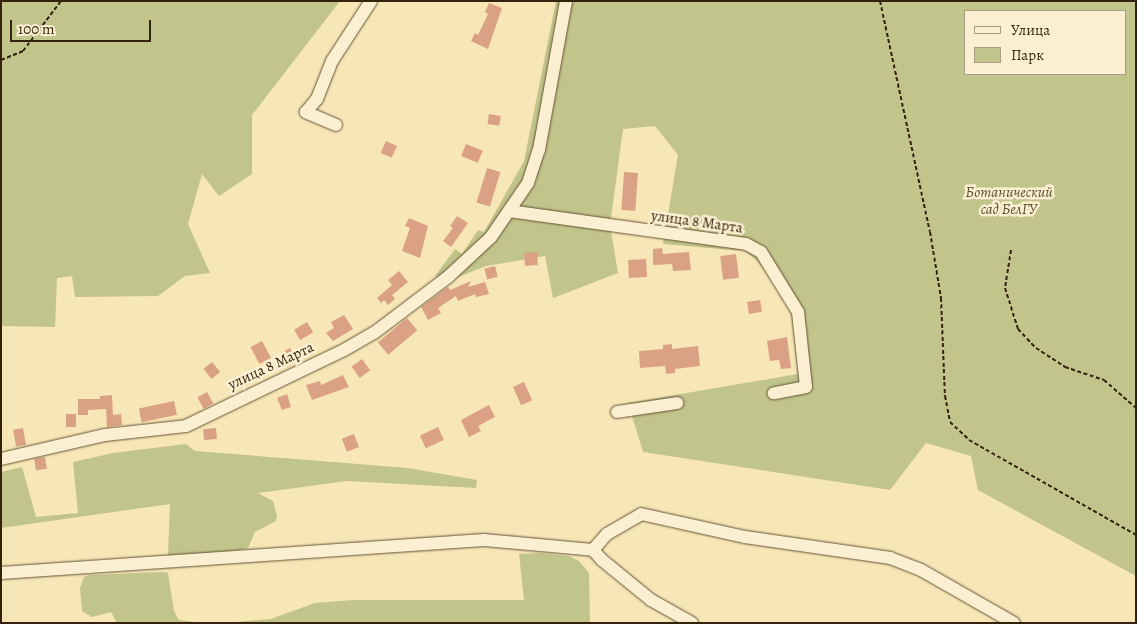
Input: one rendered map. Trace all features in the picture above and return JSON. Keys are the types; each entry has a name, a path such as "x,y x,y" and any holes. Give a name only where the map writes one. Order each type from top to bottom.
{"street":[{"path":"336,125 306,112 317,99 332,61 371,1"},
{"name":"улица 8 Марта","path":"1,458 105,435 186,426 344,350 374,332 448,277 491,237 528,183 539,150 566,1"},
{"name":"улица 8 Марта","path":"509,212 746,244 761,252 798,312 806,387 774,393"},
{"path":"617,412 678,403"},
{"path":"593,550 608,534 641,514 745,537 867,552 921,570 1014,623"},
{"path":"1,573 484,540 593,550 602,560 651,600 692,623"}],"path":[{"path":"1,60 23,51 61,1"},
{"path":"880,1 930,232 941,298 945,396 950,422 969,440 1136,535"},
{"path":"1011,250 1005,288 1018,329 1036,348 1065,367 1104,380 1136,408"}],"green space":[{"path":"1,1 340,1 252,115 252,174 219,196 202,174 188,224 210,273 185,276 158,296 75,297 72,276 57,278 55,327 1,326"},
{"name":"Ботанический сад БелГУ","path":"556,1 1136,1 1136,576 978,490 971,456 926,443 890,490 643,452 628,403 798,374 790,300 757,261 745,251 663,244 678,155 655,126 623,129 610,225 618,273 553,298 545,256 486,266 446,282 435,276 455,249 462,254 478,230 484,232 524,161"},
{"path":"186,444 195,451 408,468 477,480 476,488 347,481 258,493 273,501 277,516 276,521 255,532 248,548 215,556 171,559 168,554 170,504 1,528 1,472 22,467 36,517 78,513 73,462 113,453"},
{"path":"541,553 569,556 579,561 589,573 590,623 225,623 271,619 315,603 354,600 524,600 519,554"},
{"path":"168,573 174,611 179,620 205,623 117,623 111,612 92,617 82,611 80,588 84,577 89,575"}],"building":[{"path":"489,3 502,8 488,49 471,41 475,33 478,35 488,14 485,12"},
{"path":"489,114 501,116 499,126 487,124"},
{"path":"386,141 397,146 392,158 381,153"},
{"path":"466,144 483,151 478,163 461,156"},
{"path":"487,168 500,172 490,207 476,202"},
{"path":"624,172 638,173 635,211 621,210"},
{"path":"457,216 468,223 451,247 443,241 453,228 450,226"},
{"path":"409,218 428,226 420,258 402,251 410,228 405,226"},
{"path":"662,248 663,254 689,252 691,270 673,271 672,264 653,265 653,249"},
{"path":"537,252 538,265 525,266 524,253"},
{"path":"736,254 739,278 723,280 720,256"},
{"path":"646,259 647,277 629,278 628,260"},
{"path":"495,266 498,277 487,279 484,269"},
{"path":"399,271 408,282 392,295 395,299 388,305 384,300 381,303 377,298 392,285 388,280"},
{"path":"471,281 468,287 485,282 489,294 476,297 475,294 458,301 456,296 438,308 441,313 428,320 421,307 448,287 450,290"},
{"path":"760,300 762,312 749,314 747,302"},
{"path":"344,315 353,329 333,341 326,333 334,328 331,322"},
{"path":"407,318 417,330 388,355 378,342"},
{"path":"307,322 313,332 300,340 294,330"},
{"path":"787,337 791,368 781,369 779,360 770,361 767,341"},
{"path":"262,341 271,358 259,364 251,347"},
{"path":"672,344 672,349 698,346 700,366 675,369 675,373 666,374 665,366 640,368 639,351 663,349 663,345"},
{"path":"290,348 297,361 287,366 280,353"},
{"path":"362,359 370,370 360,378 351,367"},
{"path":"212,362 220,372 212,379 203,369"},
{"path":"245,375 249,384 237,389 233,380"},
{"path":"343,375 349,387 312,400 306,385 320,381 321,385"},
{"path":"524,382 532,400 521,405 513,387"},
{"path":"207,392 213,403 204,409 197,397"},
{"path":"287,394 291,407 282,410 277,398"},
{"path":"112,395 113,415 121,414 122,425 107,427 106,409 88,410 88,415 78,415 78,399 100,399 100,396"},
{"path":"174,401 177,415 142,422 139,408"},
{"path":"489,405 495,417 478,426 481,431 469,437 461,420"},
{"path":"66,414 76,414 76,427 66,427"},
{"path":"438,427 444,440 426,448 420,435"},
{"path":"23,428 26,445 16,446 13,430"},
{"path":"216,428 217,439 204,440 203,429"},
{"path":"354,434 359,447 347,452 342,439"},
{"path":"45,457 47,469 36,471 34,459"}]}
